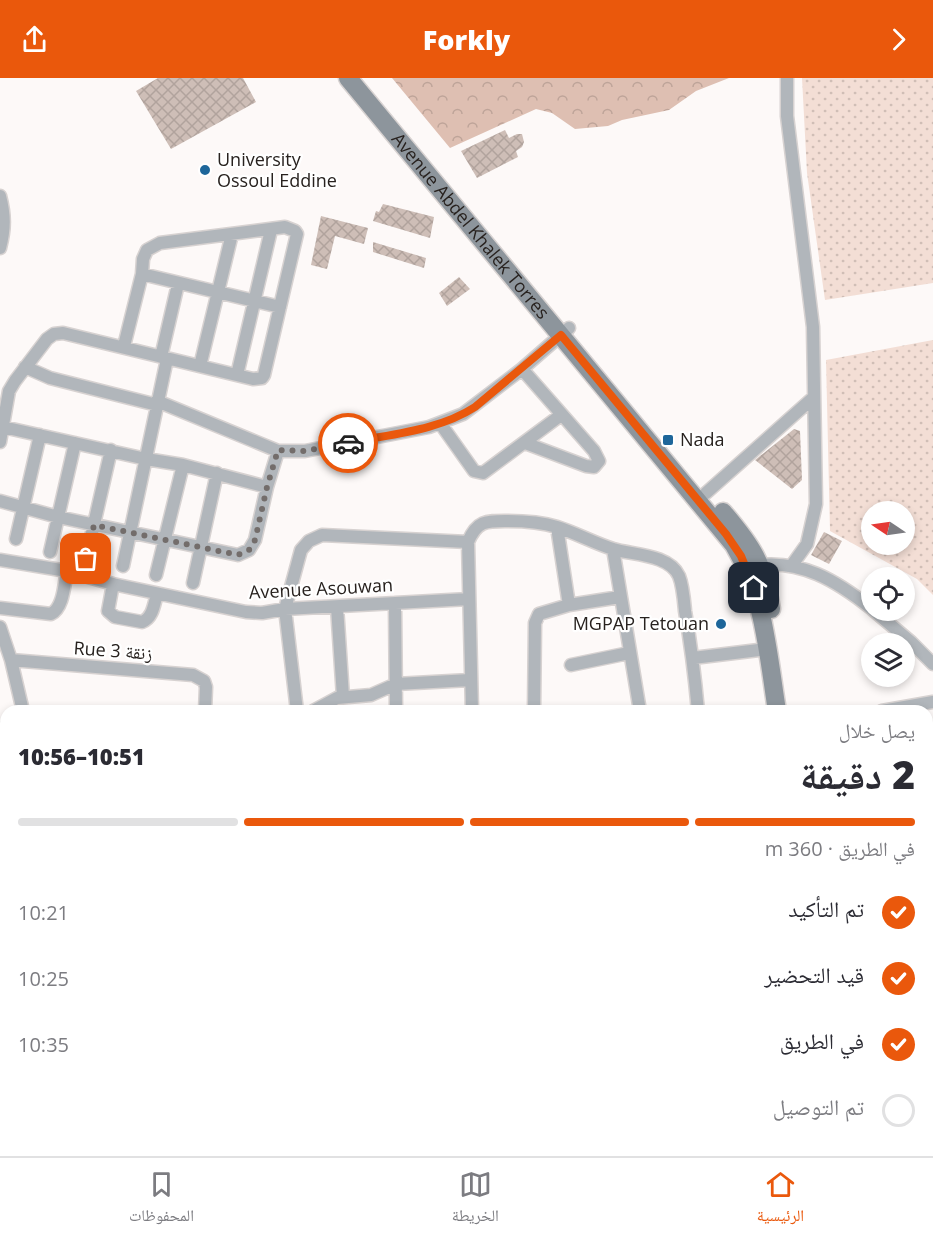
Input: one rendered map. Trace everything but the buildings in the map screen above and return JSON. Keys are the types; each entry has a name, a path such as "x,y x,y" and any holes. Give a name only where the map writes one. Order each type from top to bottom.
{"main road":[{"name":"Avenue Abdel Khalek Torres","path":"348,78 565,332 745,537 753,566 776,705"},
{"name":"Avenue Abdel Khalek Torres","path":"364,78 726,534 766,580 787,705"}],"street":[{"path":"787,78 787,116 813,327 816,504 807,543 792,565"},
{"path":"0,196 5,229 0,248"},
{"path":"0,442 9,391 47,339 54,334 63,333 123,346 164,358 259,379 264,375 297,234 285,227 160,243 152,246 143,259 142,274 123,346"},
{"path":"237,375 270,230"},
{"path":"200,366 232,234"},
{"path":"142,274 280,307"},
{"path":"123,566 157,403 178,284"},
{"path":"25,367 50,378 157,403 278,450 305,451 440,423 463,414 475,407 565,332"},
{"path":"522,369 594,451 599,461 598,465 586,466 525,443"},
{"path":"706,493 814,397"},
{"path":"440,423 474,471 478,473 489,470 561,416"},
{"path":"3,427 183,465 267,487"},
{"path":"16,539 40,435"},
{"path":"50,552 75,444"},
{"path":"86,559 111,450"},
{"path":"0,501 57,517 238,555 249,550 255,540 278,450"},
{"path":"156,575 183,465"},
{"path":"193,583 217,473"},
{"path":"472,705 468,542 472,531 489,521 537,522 557,527 613,549 663,562 678,575 693,658 697,705"},
{"path":"557,527 569,605"},
{"path":"296,705 285,609 301,550 315,537 322,535 468,542"},
{"path":"613,549 639,705"},
{"name":"Avenue Asouwan","path":"0,560 66,572 246,612 262,613 285,609 469,599"},
{"path":"753,566 792,565 828,579 861,601"},
{"path":"0,608 51,614 59,606 66,572"},
{"path":"113,584 108,611 115,617 147,621 157,594"},
{"path":"534,705 537,618 544,612 569,605 620,597"},
{"path":"395,603 396,705"},
{"path":"337,607 349,697 352,705"},
{"path":"885,621 933,664"},
{"path":"0,627 22,705"},
{"path":"693,658 767,649"},
{"path":"571,665 629,653"},
{"name":"Rue 3 زنقة","path":"11,660 193,675 204,681 205,705"},
{"path":"323,705 329,701 370,695 396,684 470,680"},
{"path":"916,705 933,702"}],"shaded area":[{"path":"802,78 933,78 933,283 825,300 807,173"},
{"path":"933,340 933,595 915,578 915,567 895,567 874,555 915,555 915,501 861,501 861,548 830,531 826,360"}],"green space":[{"path":"392,78 729,78 696,91 669,110 622,120 608,126 575,129 552,113 536,109 450,148"}],"way so far":[{"path":"86,559 94,525 238,555 249,550 255,540 278,450 305,451 348,443"}],"place":[{"name":"University Ossoul Eddine","path":"205,170"},
{"name":"Nada","path":"668,440"},
{"name":"MGPAP Tetouan","path":"721,624"}],"route":[{"path":"348,443 429,427 463,414 475,407 561,335 726,534 741,556 754,588"}]}
